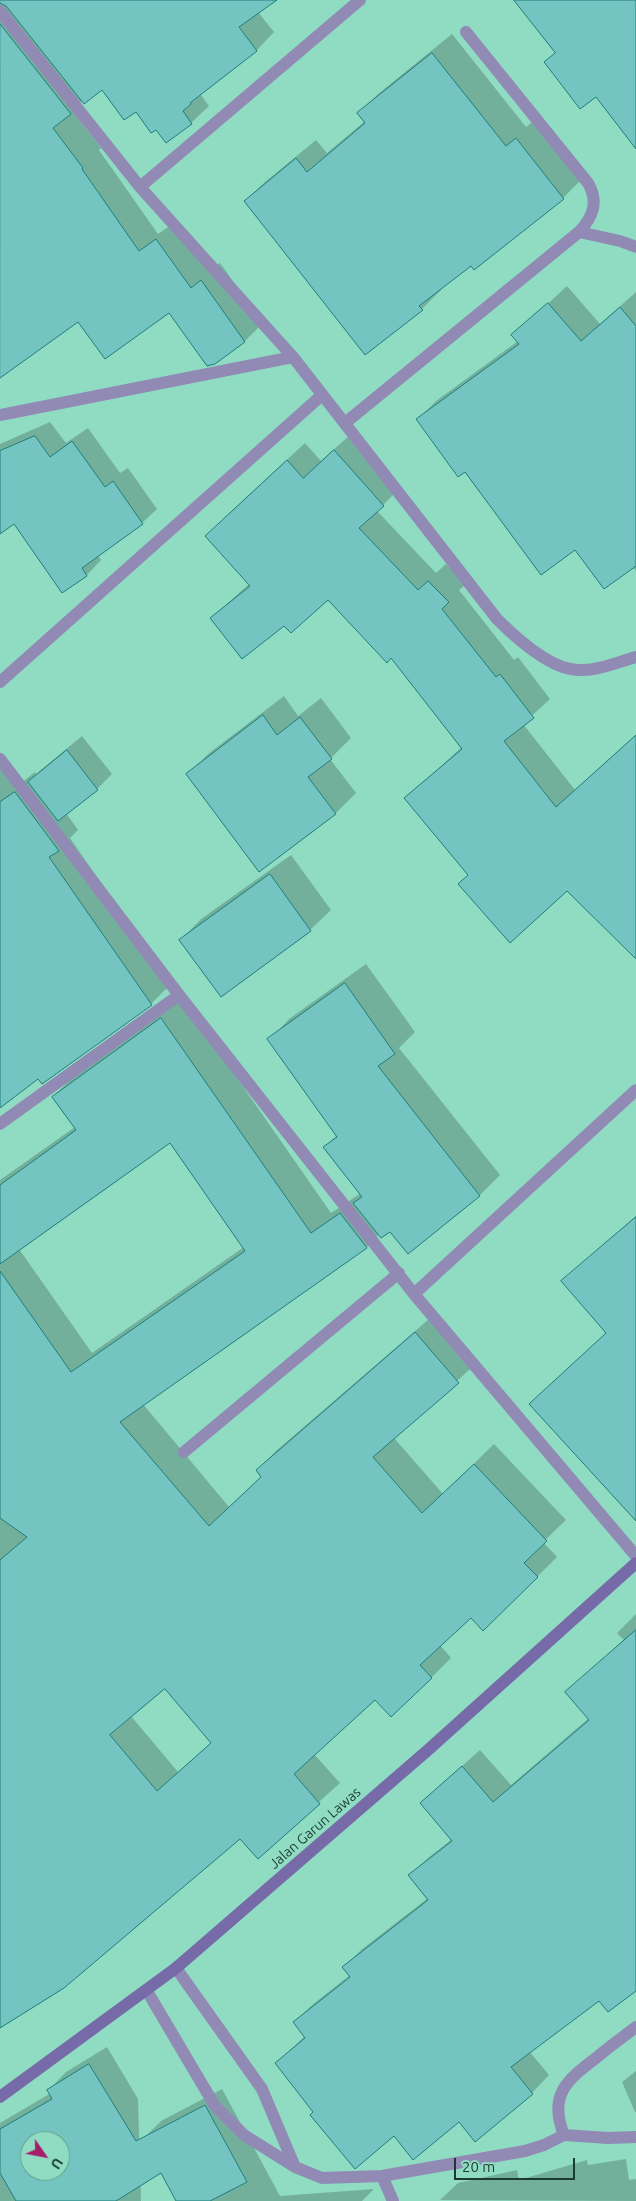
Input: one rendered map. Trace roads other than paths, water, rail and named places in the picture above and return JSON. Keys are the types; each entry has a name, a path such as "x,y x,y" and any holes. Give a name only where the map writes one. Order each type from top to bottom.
{"main road":[{"name":"Jalan Garun Lawas","path":"0,2097 176,1968 428,1750 636,1563"}],"street":[{"path":"140,188 360,0"},
{"path":"0,11 140,188 293,357 497,619 518,640 569,669 591,669 636,657"},
{"path":"345,423 579,232 589,221 594,206 593,192 588,183 466,32"},
{"path":"579,232 620,241 636,247"},
{"path":"0,415 293,357"},
{"path":"0,682 322,395"},
{"path":"0,759 309,1162 414,1294 636,1556"},
{"path":"0,1124 180,995"},
{"path":"414,1294 636,1090"},
{"path":"184,1452 399,1273"},
{"path":"176,1968 262,2089 295,2168"},
{"path":"147,1991 215,2106 244,2135 295,2168 322,2178 382,2176 525,2151 564,2135 608,2138 636,2137"},
{"path":"564,2135 558,2113 560,2095 563,2088 573,2076 636,2026"},
{"path":"382,2176 393,2201"}]}
